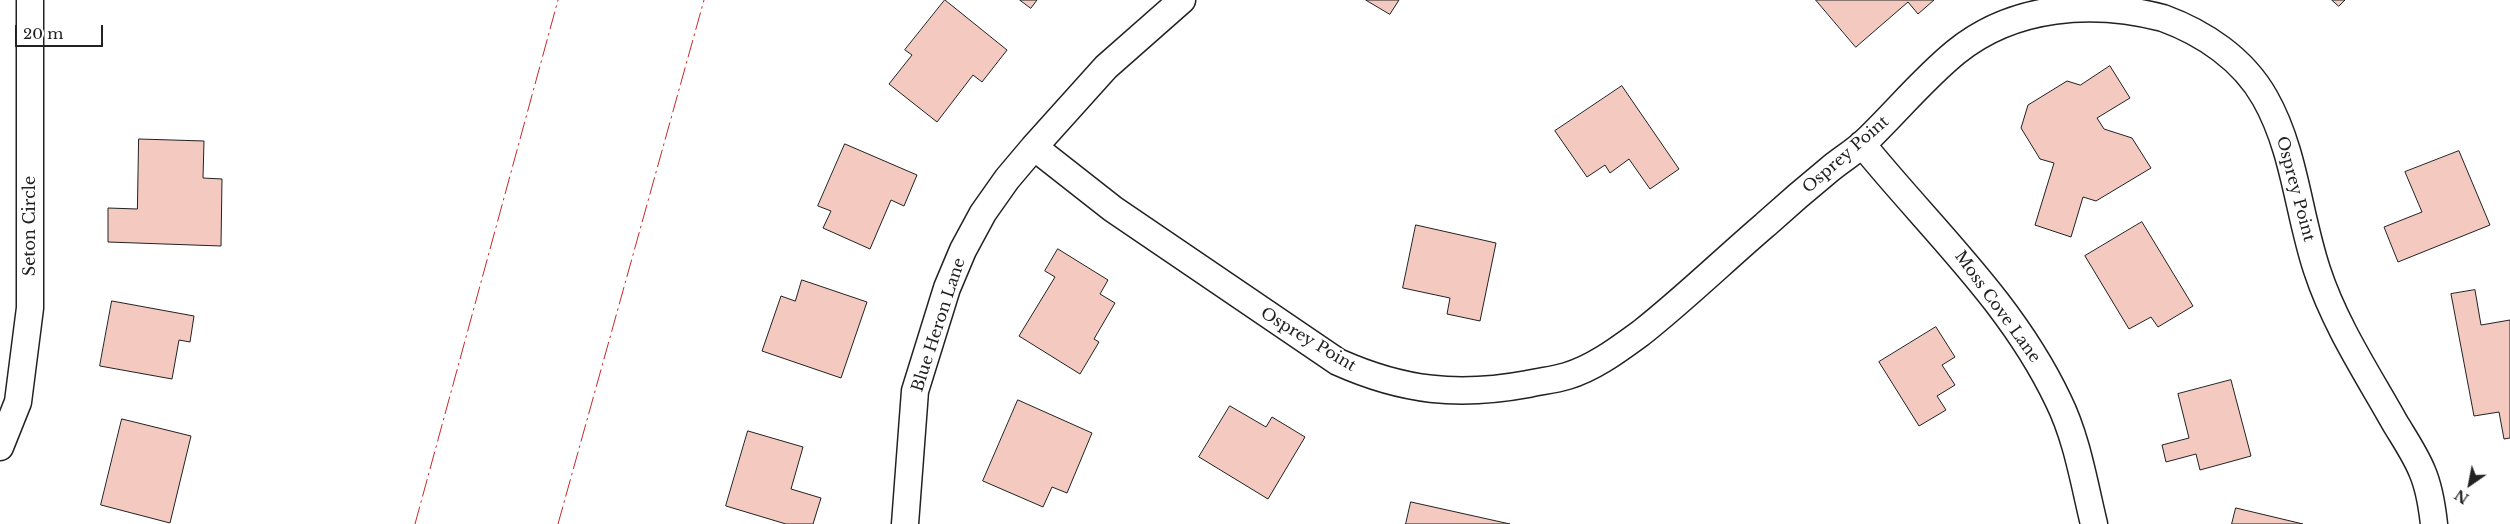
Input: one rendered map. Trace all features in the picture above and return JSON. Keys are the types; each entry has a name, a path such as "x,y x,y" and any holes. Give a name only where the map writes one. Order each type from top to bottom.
{"street":[{"name":"Seton Circle","path":"0,447 18,402 30,308 30,0"},
{"name":"Blue Heron Lane","path":"905,524 915,391 947,288 963,250 983,213 1034,146 1106,67 1182,0"},
{"name":"Osprey Point","path":"1034,146 1113,209 1338,362 1368,375 1432,390 1458,392 1504,388 1569,376 1614,353 1682,301 1760,229 1833,166 1862,144 1954,53 1996,26 2032,11 2084,4 2122,6 2152,14 2181,24 2206,38 2228,54 2247,72 2263,94 2276,117 2297,183 2305,227 2317,270 2356,357 2422,470 2431,500 2434,524"},
{"name":"Moss Cove Lane","path":"1862,144 1896,186 1983,283 2015,327 2044,373 2059,402 2076,452 2094,524"}],"building":[{"path":"945,0 1007,50 982,82 973,75 937,122 889,84 912,55 905,50"},
{"path":"1020,0 1037,0 1031,8"},
{"path":"1366,0 1399,0 1390,14"},
{"path":"1816,0 1934,0 1918,14 1908,2 1856,47"},
{"path":"2332,0 2345,0 2339,6"},
{"path":"2110,66 2130,98 2097,118 2104,129 2132,138 2151,168 2096,201 2083,197 2071,237 2035,225 2054,163 2040,159 2021,128 2028,105 2067,81 2080,85"},
{"path":"1622,86 1679,169 1650,189 1629,159 1610,173 1605,165 1587,177 1555,131"},
{"path":"139,139 204,141 203,178 222,179 221,246 108,242 108,208 137,209"},
{"path":"845,144 917,175 904,206 891,200 870,249 823,228 831,211 818,206"},
{"path":"2459,151 2490,225 2398,262 2384,227 2422,212 2405,172"},
{"path":"2142,222 2193,306 2158,327 2151,317 2129,329 2085,256"},
{"path":"1416,225 1496,243 1480,321 1447,314 1450,298 1403,288"},
{"path":"1058,249 1108,280 1100,294 1115,303 1094,339 1099,342 1080,374 1019,336 1055,277 1045,271"},
{"path":"802,280 867,302 841,378 762,351 781,296 795,301"},
{"path":"2475,290 2481,325 2510,320 2510,438 2504,439 2499,412 2474,416 2451,294"},
{"path":"112,301 194,316 190,342 179,340 172,379 100,366"},
{"path":"1936,327 1955,357 1942,365 1955,385 1937,396 1946,410 1919,426 1879,362"},
{"path":"2231,380 2251,456 2200,470 2196,454 2166,462 2162,445 2189,438 2178,394"},
{"path":"1018,400 1092,433 1067,493 1052,487 1043,507 983,481"},
{"path":"1230,406 1266,427 1272,417 1305,437 1268,499 1199,457"},
{"path":"122,419 191,436 170,523 101,505"},
{"path":"748,431 803,447 791,489 821,498 813,524 786,524 726,506"},
{"path":"1411,502 1510,524 1406,524"},
{"path":"2236,508 2303,524 2232,524"}],"power":[{"path":"415,524 558,0"},
{"path":"558,524 704,0"}]}
